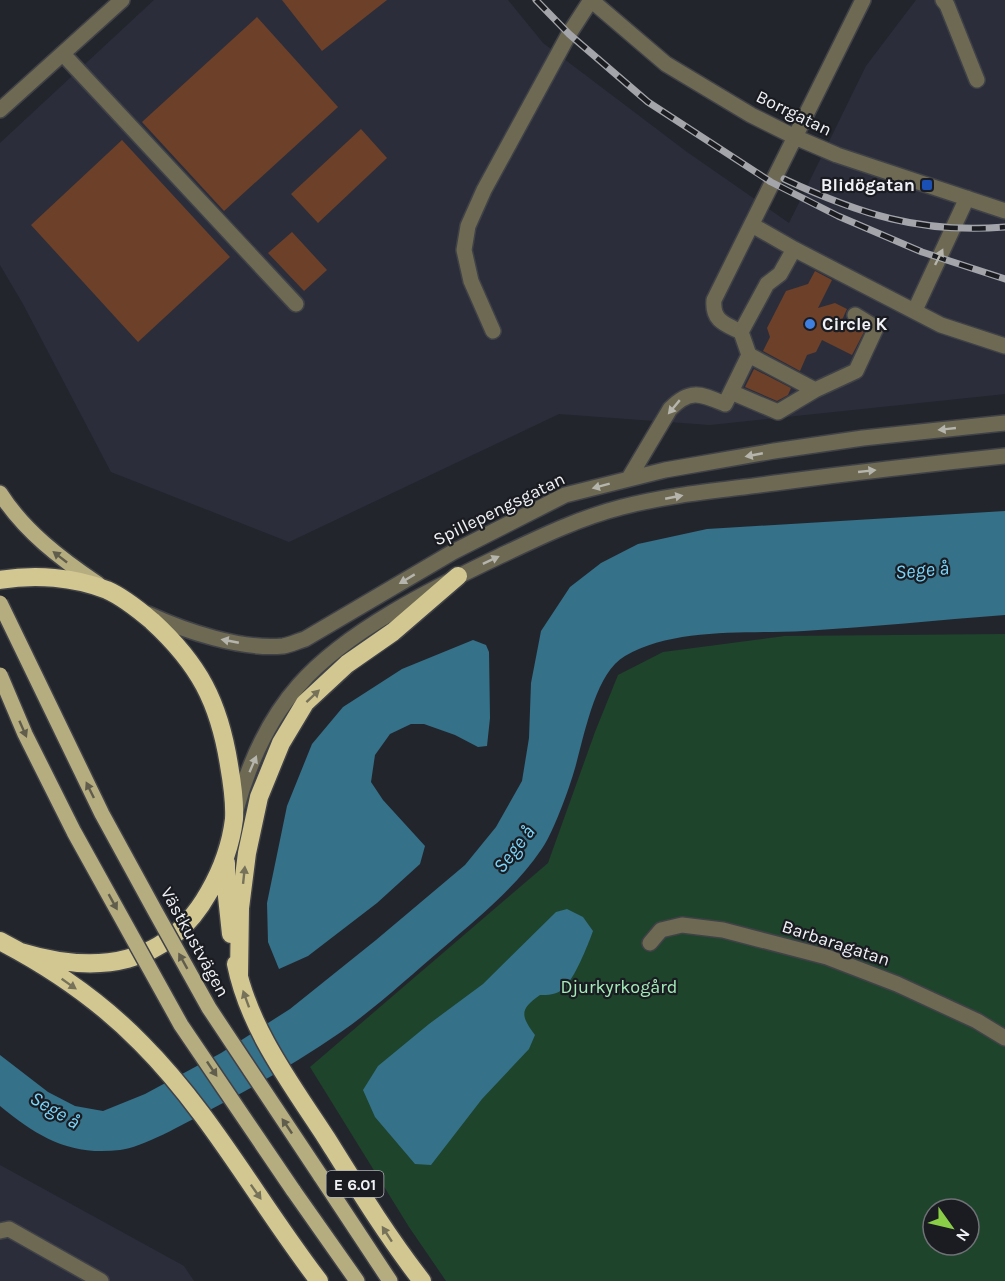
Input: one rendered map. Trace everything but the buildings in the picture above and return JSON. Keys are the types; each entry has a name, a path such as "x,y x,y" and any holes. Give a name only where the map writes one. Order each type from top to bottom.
{"highway":[{"path":"238,975 240,908 247,853 259,797 281,743 305,703 347,664 393,632 458,576"},
{"path":"0,580 20,577 71,580 108,591 140,611 168,636 192,663 211,696 220,718 232,783 234,819 226,852 215,881 202,905 180,932 156,949 122,961 69,963 21,952"},
{"name":"E 6.01","path":"226,852 228,908 238,975 256,1022 292,1085 396,1248 422,1281"},
{"path":"0,941 63,980 141,1042 210,1127 319,1281"}],"main road":[{"path":"0,493 56,555 108,591"},
{"name":"Västkustvägen","path":"0,603 102,814 209,1008 390,1281"},
{"path":"0,675 25,734 74,832 181,1025 357,1281"}],"street":[{"path":"0,110 122,0"},
{"path":"493,331 471,281 464,250 468,226 484,190 569,34 591,0"},
{"name":"Borrgatan","path":"591,0 666,64 751,115 837,155 1005,211"},
{"path":"815,390 749,355 741,332 715,316 714,300 863,0"},
{"path":"943,0 977,80"},
{"path":"63,54 296,304"},
{"path":"915,310 967,198"},
{"path":"752,225 941,325 1005,345"},
{"path":"741,332 767,284 780,274 794,249"},
{"path":"629,478 670,409 685,396 696,394 728,398 778,412 815,390 856,371 876,328 855,315"},
{"path":"728,398 749,355"},
{"name":"Spillepengsgatan","path":"140,611 160,620 223,640 283,646 305,639 453,552 565,495 665,470 793,448 1005,423"},
{"path":"234,819 240,794 265,736 280,708 299,685 320,663 379,621 458,576 560,528 622,507 710,490 1005,456"},
{"name":"Barbaragatan","path":"650,943 661,930 682,925 723,930 827,957 897,984 977,1021 1005,1038"},
{"path":"0,1231 9,1228 101,1281"}],"shaded area":[{"path":"154,0 508,0 543,43 687,152 789,223 866,66 916,0 1005,0 1005,394 710,425 559,414 289,542 111,472 23,304 0,265 0,143"},
{"path":"0,1165 184,1266 194,1281 0,1281"}],"green space":[{"name":"Djurkyrkogård","path":"1005,634 1005,1281 446,1281 409,1227 310,1067 548,863 618,675 663,652 785,636"}],"water":[{"name":"Sege å","path":"1005,511 1005,615 804,631 689,636 666,640 625,656 614,665 604,679 590,713 571,781 554,827 531,864 483,914 380,1002 341,1032 275,1074 163,1134 139,1145 120,1150 85,1150 55,1142 28,1127 0,1106 0,1055 48,1092 75,1106 103,1111 145,1094 221,1053 290,1009 465,865 496,827 522,781 529,738 531,683 541,631 570,587 601,563 638,544 707,529"},
{"path":"473,640 486,645 489,652 490,718 487,746 478,747 455,735 424,724 411,724 390,734 375,755 371,782 383,800 425,846 420,864 377,903 308,956 279,969 268,942 267,903 287,806 312,744 343,707 402,669"},
{"path":"567,909 583,917 593,931 572,978 560,991 540,995 529,1004 524,1013 535,1035 529,1049 482,1099 431,1165 415,1164 375,1117 363,1090 378,1066 483,984 556,912"}],"railway":[{"path":"536,0 569,34 648,102 771,182 838,216 922,252 1005,279"},
{"path":"784,179 838,202 891,219 946,227 1005,227"}],"place":[{"name":"Blidögatan","path":"927,185"},
{"name":"Circle K","path":"810,324"}]}
